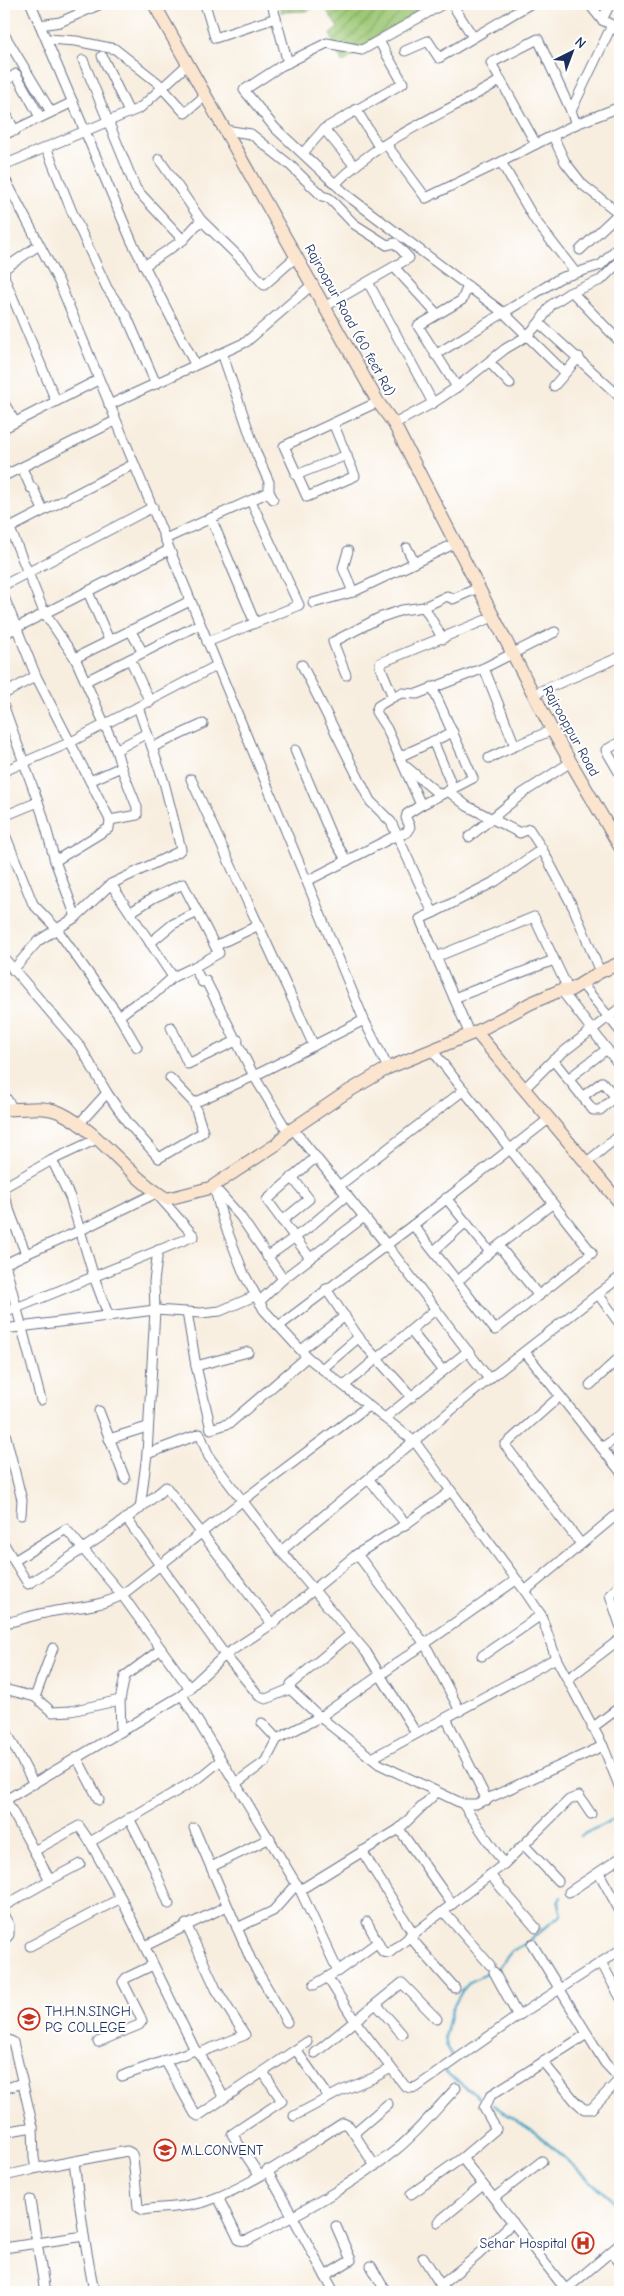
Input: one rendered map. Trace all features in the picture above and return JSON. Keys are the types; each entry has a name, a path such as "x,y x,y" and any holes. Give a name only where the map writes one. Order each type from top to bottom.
{"main road":[{"name":"Rajroopur Road (60 feet Rd)","path":"156,4 378,402 394,424 512,655"},
{"name":"Rajrooppur Road","path":"512,655 552,730 620,847"},
{"path":"9,1110 42,1108 60,1112 97,1140 156,1193 167,1199 214,1186 277,1144 290,1130 344,1094 388,1068 473,1033 531,1003 582,984 600,972 620,963"},
{"path":"473,1033 525,1088 620,1203"}],"street":[{"path":"31,4 144,266 195,364"},
{"path":"40,25 60,22 101,4"},
{"path":"205,4 215,38 276,18"},
{"path":"272,4 288,63"},
{"path":"443,4 362,50 327,44 288,63 244,90 275,128 348,196 505,314 564,372"},
{"path":"452,4 473,37"},
{"path":"405,51 428,41 439,58 530,4"},
{"path":"589,4 602,20 612,25 620,34"},
{"path":"602,20 610,4"},
{"path":"571,111 612,25"},
{"path":"4,34 51,112"},
{"path":"536,144 491,63 538,39 576,124"},
{"path":"48,40 76,41 115,49 162,88 184,113 206,95"},
{"path":"303,154 324,129 403,83 379,41"},
{"path":"102,56 129,112"},
{"path":"83,60 136,189 183,240"},
{"path":"4,165 140,108 188,64"},
{"path":"4,82 16,74 40,117"},
{"path":"335,184 354,165 383,145 500,80"},
{"path":"4,135 73,102"},
{"path":"356,109 426,198 576,124 620,107"},
{"path":"4,110 15,131"},
{"path":"324,129 354,165"},
{"path":"225,130 251,134 290,165 322,196 329,198 354,224 387,245 395,243 409,258 326,306"},
{"path":"553,136 566,162 583,185 620,213 580,250"},
{"path":"46,147 107,288 127,317 156,384"},
{"path":"160,159 202,220 264,285 297,256"},
{"path":"501,162 535,220 575,272"},
{"path":"4,177 59,282 108,405 153,507 216,666 247,734 364,1020 388,1068"},
{"path":"144,266 183,240 202,220"},
{"path":"38,245 4,271 5,279 56,401"},
{"path":"435,355 505,314 560,278 601,265 618,247"},
{"path":"394,424 457,387 527,336 540,323 550,305 572,292 601,280 620,260"},
{"path":"394,267 437,314"},
{"path":"368,282 432,403"},
{"path":"108,405 246,342 313,284"},
{"path":"457,387 418,326 462,300 468,286"},
{"path":"572,292 620,342"},
{"path":"540,323 620,397"},
{"path":"165,539 251,501 271,496 269,482 256,455 222,353"},
{"path":"554,386 578,357"},
{"path":"489,362 510,384"},
{"path":"4,428 98,380"},
{"path":"333,423 355,476 307,497 284,446 333,423 378,402"},
{"path":"4,403 15,422"},
{"path":"4,476 115,421"},
{"path":"296,475 347,455"},
{"path":"6,530 134,464"},
{"path":"22,468 43,510"},
{"path":"207,642 299,605 251,501"},
{"path":"4,584 153,507"},
{"path":"4,514 6,530 44,612 76,658 116,750 137,807 137,815 110,820"},
{"path":"211,518 255,623"},
{"path":"313,603 353,592 456,543"},
{"path":"407,548 414,562"},
{"path":"4,634 169,550"},
{"path":"348,551 343,568 353,592"},
{"path":"346,676 333,642 379,618 402,610 424,606 447,596 453,599 478,588"},
{"path":"88,592 110,640"},
{"path":"4,597 18,627 36,676 110,820 108,828 56,861"},
{"path":"76,658 190,601"},
{"path":"424,606 443,639"},
{"path":"394,697 380,663 492,618"},
{"path":"86,681 142,651 200,624"},
{"path":"130,630 142,651"},
{"path":"421,805 376,708 402,693 416,694 484,668 554,632"},
{"path":"534,694 620,658"},
{"path":"130,659 150,702"},
{"path":"302,665 370,801 391,822 434,913"},
{"path":"4,771 70,743 216,666"},
{"path":"484,668 515,746"},
{"path":"4,694 36,676"},
{"path":"307,881 397,835 406,833 410,828 406,818 407,814 473,778 432,687"},
{"path":"4,707 76,917"},
{"path":"13,970 38,941 76,917 111,884 178,852 180,849 164,782 138,707"},
{"path":"152,747 203,724"},
{"path":"489,758 552,730"},
{"path":"401,761 433,741 453,732"},
{"path":"116,750 148,733"},
{"path":"433,741 447,791"},
{"path":"620,742 606,750 620,774"},
{"path":"294,750 331,835 348,861"},
{"path":"401,761 467,806 520,832 529,829 542,849 574,909 600,972"},
{"path":"469,837 535,784 571,762"},
{"path":"90,781 121,767"},
{"path":"191,779 314,1046"},
{"path":"4,816 38,802"},
{"path":"4,832 31,900 56,928 119,1016 137,1047"},
{"path":"473,1033 454,998 420,919 496,881 542,849"},
{"path":"111,884 173,976"},
{"path":"119,1016 135,1004 153,995 173,976 219,953 183,884 153,898 131,912"},
{"path":"150,943 173,924 198,912"},
{"path":"436,956 534,917 554,960 565,991 620,1066"},
{"path":"215,946 258,926"},
{"path":"4,958 82,1048 107,1093 128,1123 159,1158 203,1132 194,1103 170,1078"},
{"path":"454,998 554,960"},
{"path":"194,967 202,982 206,981 238,1040 254,1076 290,1130 316,1157 347,1195 489,1379"},
{"path":"582,984 620,1031"},
{"path":"525,1088 553,1060 620,1008"},
{"path":"194,1103 254,1076 364,1020"},
{"path":"171,1028 188,1064 238,1040"},
{"path":"568,1079 607,1049"},
{"path":"413,1225 495,1330 592,1253 432,1050"},
{"path":"553,1060 582,1097 596,1111 618,1095 602,1082 582,1097"},
{"path":"339,1186 464,1090"},
{"path":"78,1125 107,1093"},
{"path":"4,1095 9,1110"},
{"path":"279,1326 550,1118"},
{"path":"586,1162 620,1135"},
{"path":"4,1187 52,1160 97,1140"},
{"path":"310,1258 267,1200 316,1157"},
{"path":"52,1160 70,1197 94,1277 109,1317"},
{"path":"282,1221 310,1199 292,1177"},
{"path":"214,1186 240,1216 283,1279"},
{"path":"214,1186 223,1220 257,1299 304,1354 415,1442 525,1591 541,1615 556,1658 603,1746 620,1785"},
{"path":"4,1313 17,1307 194,1236 156,1193 81,1230 5,1264 17,1307 23,1327 41,1400"},
{"path":"267,1257 295,1238 347,1195"},
{"path":"4,1196 26,1254"},
{"path":"446,1198 490,1252"},
{"path":"458,1281 490,1252 552,1204"},
{"path":"4,1329 155,1310 187,1312 220,1311 257,1299 364,1217"},
{"path":"434,1251 466,1222"},
{"path":"4,1227 14,1223"},
{"path":"499,1246 539,1296"},
{"path":"140,1509 147,1454 155,1310 154,1282 158,1250"},
{"path":"281,1551 489,1379 620,1277"},
{"path":"326,1290 358,1336 412,1397"},
{"path":"598,1294 620,1324"},
{"path":"344,1386 436,1309"},
{"path":"187,1312 196,1366 212,1429 230,1423 345,1316"},
{"path":"411,1331 443,1371"},
{"path":"322,1369 358,1336"},
{"path":"196,1366 248,1352"},
{"path":"385,1418 468,1352"},
{"path":"525,1352 620,1471"},
{"path":"590,1385 620,1357"},
{"path":"560,1396 505,1444 582,1544"},
{"path":"4,1618 10,1622 46,1612 85,1608 111,1601 122,1595 161,1567 242,1501 368,1406"},
{"path":"99,1411 125,1479"},
{"path":"109,1439 147,1427"},
{"path":"4,1429 22,1500 21,1515"},
{"path":"147,1454 200,1434 209,1457 242,1501 281,1551 366,1652 416,1733"},
{"path":"602,1448 620,1435"},
{"path":"369,1480 406,1524"},
{"path":"4,1544 28,1584 84,1549 140,1509 166,1487 272,1624"},
{"path":"50,1880 5,1801 182,1695 225,1655 272,1624 357,1554 406,1524 451,1491"},
{"path":"525,1591 620,1512"},
{"path":"126,1518 225,1655 259,1696 266,1699 290,1689"},
{"path":"14,1561 66,1529 122,1595 190,1689"},
{"path":"357,1554 425,1644 460,1711"},
{"path":"236,1784 265,1762 277,1739 320,1717 516,1580"},
{"path":"620,1585 610,1595 620,1625"},
{"path":"482,1656 541,1615"},
{"path":"290,1689 291,1684 351,1634"},
{"path":"568,1679 620,1639"},
{"path":"35,1697 53,1648"},
{"path":"121,1732 120,1700 125,1676 161,1649"},
{"path":"372,1758 556,1658"},
{"path":"4,1689 35,1697 52,1712 71,1711 120,1700"},
{"path":"290,1689 320,1717 379,1764 464,1804 476,1804 487,1800 603,1746"},
{"path":"182,1695 299,1887 338,1971"},
{"path":"592,1728 620,1707"},
{"path":"446,1718 487,1800"},
{"path":"262,1723 277,1739"},
{"path":"4,1727 34,1784"},
{"path":"77,1758 99,1800"},
{"path":"90,1842 199,1778 220,1760"},
{"path":"237,1928 273,1911 299,1887 399,1829 437,1792"},
{"path":"367,1922 383,1952 388,1954 504,1864 569,1800 579,1796 591,1814"},
{"path":"464,1804 504,1864"},
{"path":"129,1818 151,1861 169,1904"},
{"path":"34,1851 79,1826 121,1898 197,2051 224,2098"},
{"path":"194,1828 251,1960 288,2022"},
{"path":"399,1829 452,1904"},
{"path":"210,1867 270,1838"},
{"path":"524,1845 558,1881"},
{"path":"362,1851 411,1935 455,1988"},
{"path":"570,1892 620,1858"},
{"path":"4,1906 80,1864"},
{"path":"599,1873 620,1911"},
{"path":"490,1875 536,1928"},
{"path":"30,1946 121,1898"},
{"path":"144,1946 186,1924 227,1906"},
{"path":"444,1912 492,1968 518,2016"},
{"path":"4,1916 9,1925 9,1935 4,1940"},
{"path":"122,2076 165,2060 245,2035 216,1989 186,1924"},
{"path":"314,1985 328,1978 378,1942"},
{"path":"532,1944 604,2063 620,2079 590,2109 584,2109 574,2101 543,2062"},
{"path":"328,1978 355,2021 405,2086 410,2088 417,2087 518,2016 620,1950"},
{"path":"602,1962 620,1997"},
{"path":"98,2042 139,2025 142,2021 123,1982 126,1978 153,1965"},
{"path":"315,2054 402,1983 437,2019"},
{"path":"377,2005 402,2034"},
{"path":"411,2194 462,2158 496,2129 484,2108 488,2098 587,2034"},
{"path":"4,2038 14,2042 32,2127 33,2169"},
{"path":"165,2060 196,2115 200,2115 306,2042"},
{"path":"296,2050 329,2097"},
{"path":"294,2116 329,2097 391,2068"},
{"path":"263,2072 282,2101 232,2134 263,2173 293,2217 334,2292"},
{"path":"4,2089 22,2083"},
{"path":"218,2197 242,2242 293,2217 375,2166 399,2148 456,2088"},
{"path":"354,2133 388,2104"},
{"path":"4,2176 127,2151 131,2152 136,2180 136,2203 143,2210 200,2204 218,2197 263,2173 343,2123 349,2126 375,2166"},
{"path":"4,2132 32,2127"},
{"path":"462,2158 513,2222 564,2291 620,2244"},
{"path":"494,2198 542,2161"},
{"path":"74,2162 94,2292"},
{"path":"438,2222 483,2185"},
{"path":"30,2200 45,2292"},
{"path":"423,2256 443,2289 513,2222"},
{"path":"325,2276 351,2260 336,2226"},
{"path":"4,2248 84,2236"},
{"path":"611,2252 620,2263"},
{"path":"371,2266 386,2292"}],"green space":[{"path":"279,4 319,4 308,11 281,12"},
{"path":"323,4 433,4 342,63 330,34 338,28"}],"waterway":[{"path":"580,1836 620,1816"},
{"path":"449,2061 452,2056 447,2048 445,2037 452,2009 462,1991 470,1982 499,1967 512,1951 525,1944 561,1915 558,1903 561,1897"},
{"path":"445,2072 480,2098"},
{"path":"493,2105 537,2134 620,2207"}],"place":[{"name":"TH.H.N.SINGH PG COLLEGE","path":"29,2019"},
{"name":"M.L.CONVENT","path":"165,2150"},
{"name":"Sehar Hospital","path":"583,2243"}]}
